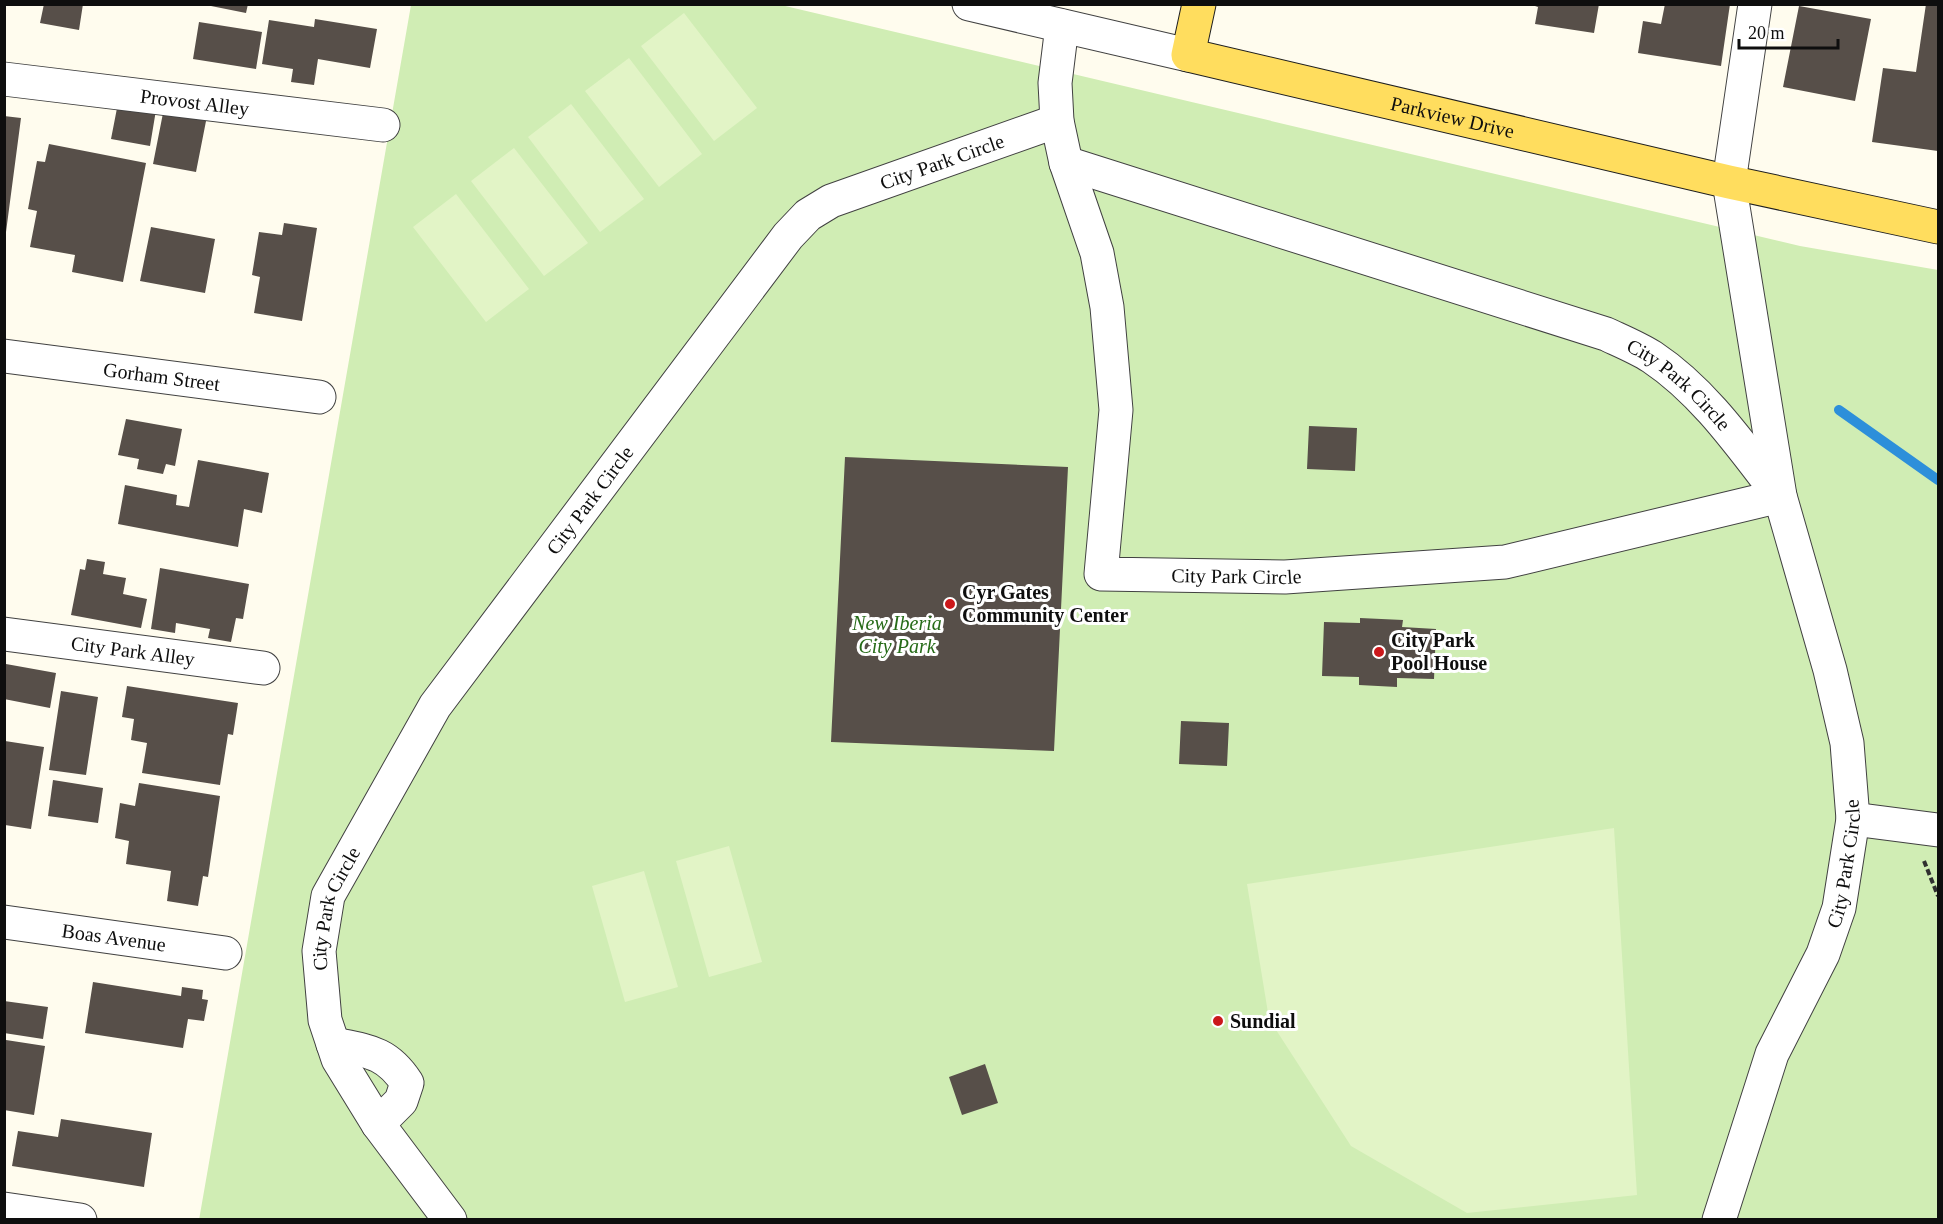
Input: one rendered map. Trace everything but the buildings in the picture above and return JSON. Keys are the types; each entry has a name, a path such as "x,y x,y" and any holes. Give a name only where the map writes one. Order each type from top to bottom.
{"main road":[{"path":"1188,55 1199,4"},
{"name":"Parkview Drive","path":"1188,55 1729,182 1938,227"}],"street":[{"name":"Parkview Drive","path":"969,4 1188,55"},
{"name":"City Park Circle","path":"1719,1220 1772,1054 1822,954 1839,908 1853,819 1846,743 1832,680 1780,496 1729,182 1755,4"},
{"name":"City Park Circle","path":"1062,26 1055,83 1057,121 1066,163 1096,253 1107,307 1116,410 1101,574 1285,577 1505,562 1780,496"},
{"name":"Provost Alley","path":"4,79 383,124"},
{"name":"City Park Circle","path":"450,1220 378,1124 338,1059 325,1020 319,951 328,896 435,706 764,267 808,215 831,201 1057,121"},
{"name":"City Park Circle","path":"1066,163 1606,334 1651,357 1693,390 1725,426 1780,496"},
{"name":"Gorham Street","path":"4,356 320,397"},
{"name":"City Park Alley","path":"4,634 263,668"},
{"path":"1853,819 1938,830"},
{"name":"Boas Avenue","path":"4,922 225,953"},
{"path":"333,1044 369,1051 395,1064 407,1083 401,1101 378,1124"},
{"path":"4,1209 80,1220"}],"green space":[{"name":"New Iberia City Park","path":"411,5 781,5 1800,246 1938,270 1938,1219 199,1220"},
{"path":"684,13 757,108 714,141 641,46"},
{"path":"629,58 702,154 659,187 585,91"},
{"path":"571,104 644,199 600,232 528,137"},
{"path":"514,148 588,243 544,276 471,181"},
{"path":"456,194 529,289 486,322 413,227"},
{"path":"1614,828 1637,1195 1467,1213 1351,1146 1269,1019 1247,884"},
{"path":"729,846 762,962 709,977 676,861"},
{"path":"644,871 678,987 625,1002 592,886"}],"waterway":[{"path":"1839,410 1938,480"}],"place":[{"name":"Cyr Gates Community Center","path":"950,604"},
{"name":"City Park Pool House","path":"1379,652"},
{"name":"Sundial","path":"1218,1021"}]}
